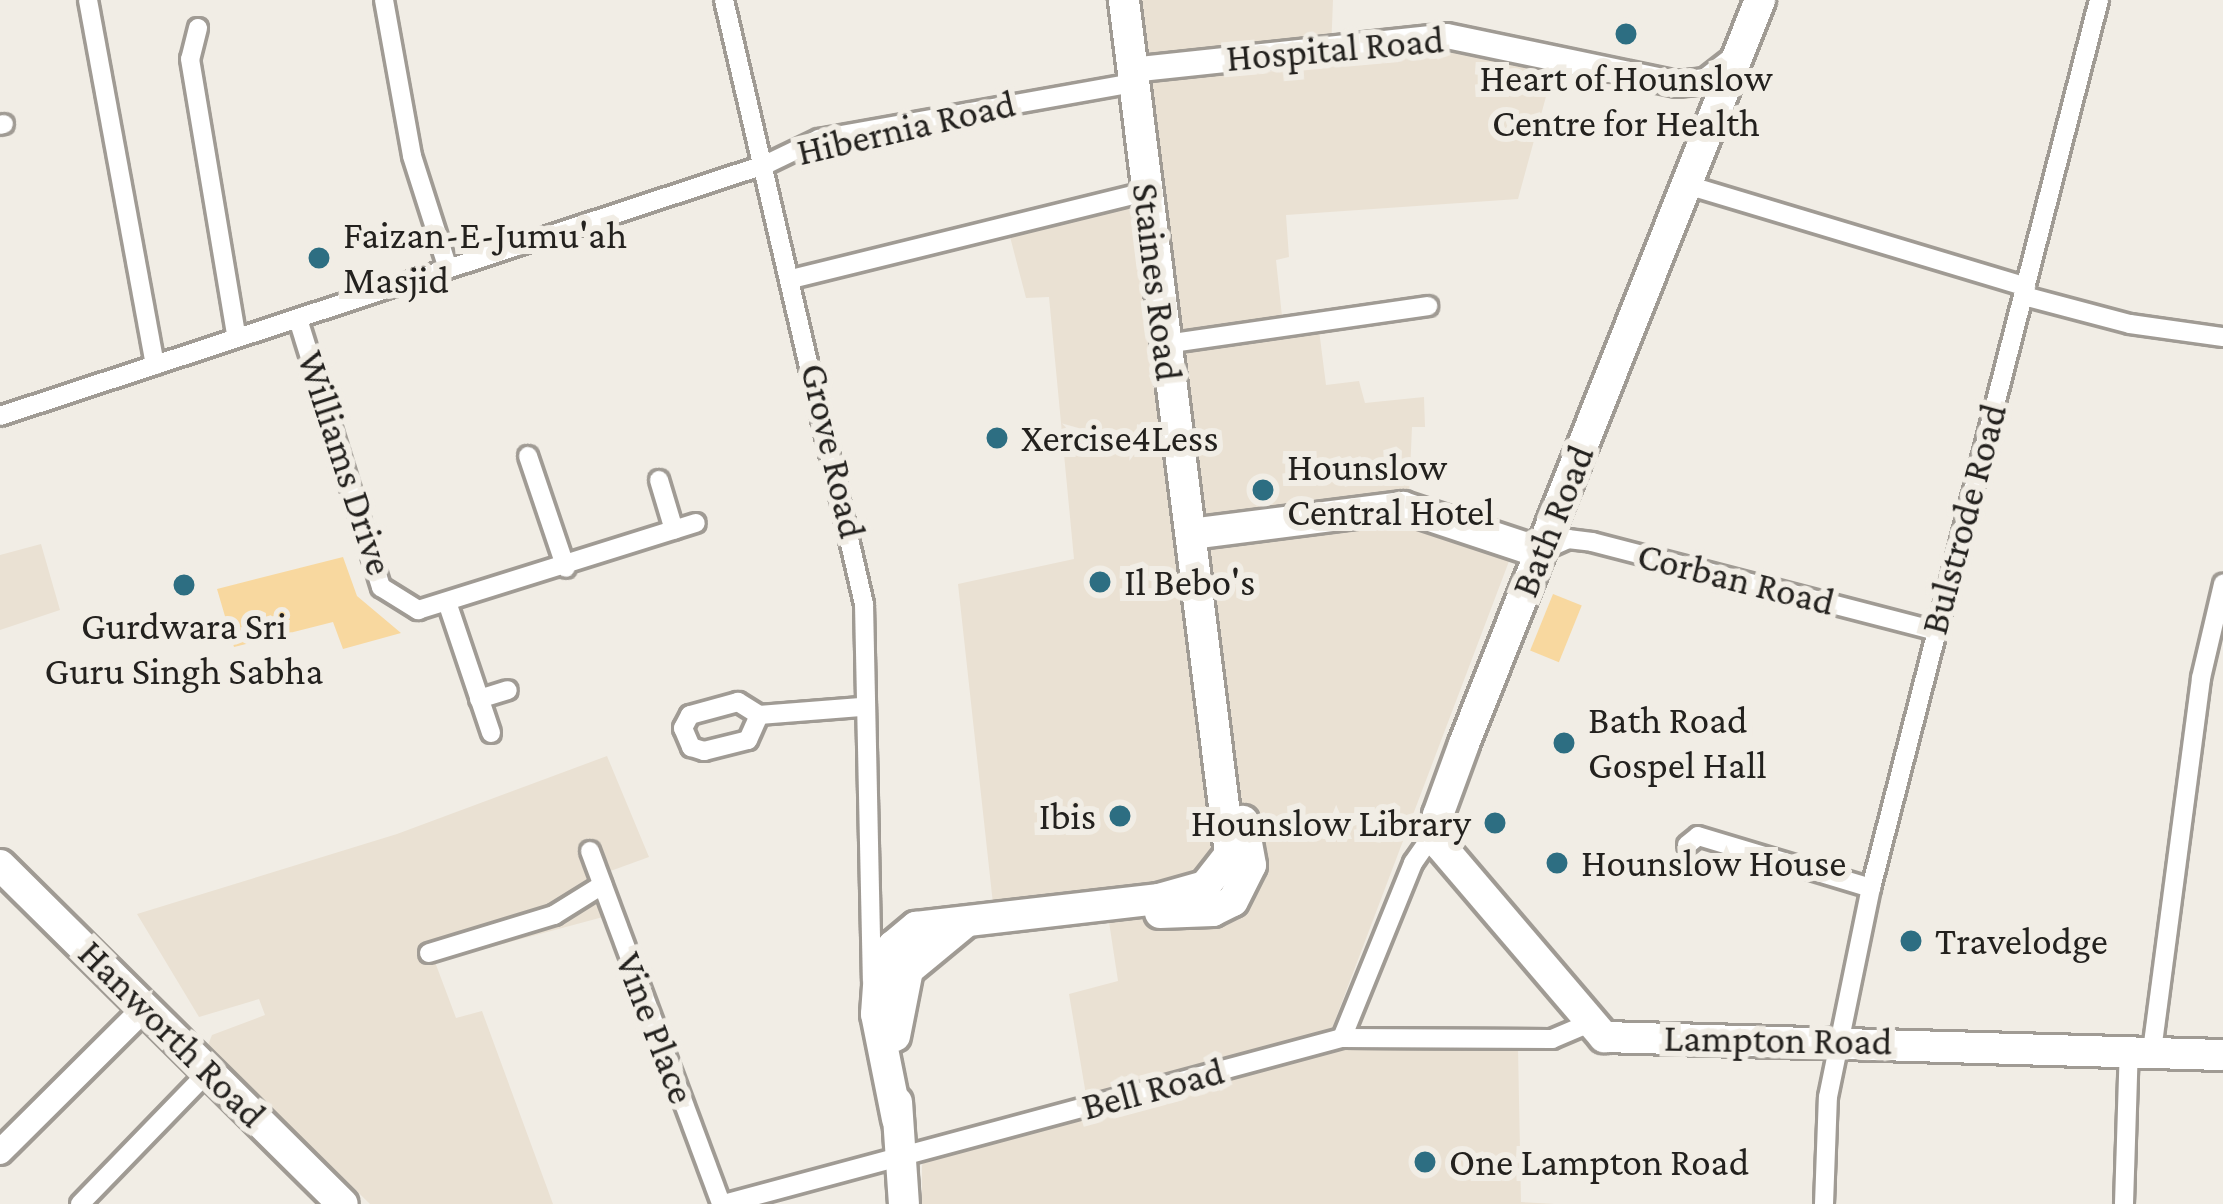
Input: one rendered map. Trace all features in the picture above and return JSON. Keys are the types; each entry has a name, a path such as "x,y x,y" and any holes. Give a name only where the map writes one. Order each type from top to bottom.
{"main road":[{"name":"Staines Road","path":"892,946 916,927 971,919 1099,909 1197,912 1234,901 1251,865 1226,776 1190,534 1124,0"},
{"name":"Bath Road","path":"1436,830 1464,744 1760,0"},
{"path":"1190,534 1403,507 1540,552"},
{"path":"1436,830 1455,870 1558,975 1588,1024"},
{"name":"Hanworth Road","path":"0,865 342,1204"},
{"path":"904,1204 897,1119 897,998 926,949 971,919"},
{"path":"892,946 879,972 876,1015 897,1119"},
{"name":"Lampton Road","path":"1588,1024 1604,1037 2223,1055"}],"street":[{"path":"88,0 155,365"},
{"path":"384,0 412,156 447,266"},
{"name":"Grove Road","path":"724,0 766,164 864,604 861,707 866,913 876,1015"},
{"name":"Bulstrode Road","path":"1824,1204 1838,1041 1871,887 1933,630 2099,0"},
{"path":"199,28 190,59 236,334"},
{"name":"Hospital Road","path":"1132,76 1447,36 1677,84"},
{"path":"1677,84 1706,81 1739,54"},
{"name":"Hibernia Road","path":"0,416 236,334 298,319 766,164 819,139 1132,76"},
{"path":"1677,84 1702,108 1706,136"},
{"path":"1687,185 1797,226 2130,324 2223,337"},
{"path":"791,279 1145,192"},
{"path":"1165,344 1428,306"},
{"name":"Williams Drive","path":"298,319 381,587 418,610 448,605 696,523"},
{"path":"528,457 566,568"},
{"path":"659,480 674,530"},
{"path":"514,491 537,484"},
{"name":"Corban Road","path":"1540,552 1568,539 1608,546 1933,630"},
{"path":"2124,1204 2140,1050 2201,678 2223,584"},
{"path":"448,605 491,733"},
{"path":"479,699 508,690"},
{"path":"760,715 861,707"},
{"name":"Bath Road","path":"1342,1038 1413,863 1436,830"},
{"path":"1687,845 1699,836 1871,887"},
{"name":"Vine Place","path":"590,851 722,1204"},
{"path":"429,953 554,915 602,885"},
{"path":"866,913 892,946"},
{"path":"0,1152 146,1007"},
{"name":"Bell Road","path":"722,1204 901,1160 1159,1084 1342,1038 1552,1039 1588,1024"},
{"path":"80,1204 210,1070"}],"shaded area":[{"path":"1137,0 1333,0 1331,52 1457,44 1553,71 1518,199 1286,215 1289,257 1276,260 1284,335 1319,330 1326,385 1359,381 1365,403 1424,397 1425,427 1412,427 1408,520 1511,556 1331,1031 1334,1048 1518,1048 1521,1202 1555,1204 922,1204 922,1165 947,1135 1086,1095 1069,994 1118,981 1104,889 993,904 958,584 1074,559 1049,297 1026,298 1008,229 1160,190"},
{"path":"41,544 60,610 0,630 0,555"},
{"path":"343,557 357,596 401,633 343,649 333,622 234,647 217,589"},
{"path":"1553,594 1582,606 1559,662 1530,651"},
{"path":"607,756 649,857 605,873 618,913 435,962 456,1018 482,1011 553,1204 370,1204 208,1045 212,1035 265,1015 259,999 199,1017 137,914 397,834"}],"place":[{"name":"Heart of Hounslow Centre for Health","path":"1626,34"},
{"name":"Faizan-E-Jumu'ah Masjid","path":"319,258"},
{"name":"Xercise4Less","path":"997,438"},
{"name":"Hounslow Central Hotel","path":"1263,490"},
{"name":"Il Bebo's","path":"1100,582"},
{"name":"Gurdwara Sri Guru Singh Sabha","path":"184,585"},
{"name":"Bath Road Gospel Hall","path":"1564,743"},
{"name":"Ibis","path":"1120,816"},
{"name":"Hounslow Library","path":"1495,823"},
{"name":"Hounslow House","path":"1557,863"},
{"name":"Travelodge","path":"1911,941"},
{"name":"One Lampton Road","path":"1425,1162"}]}
